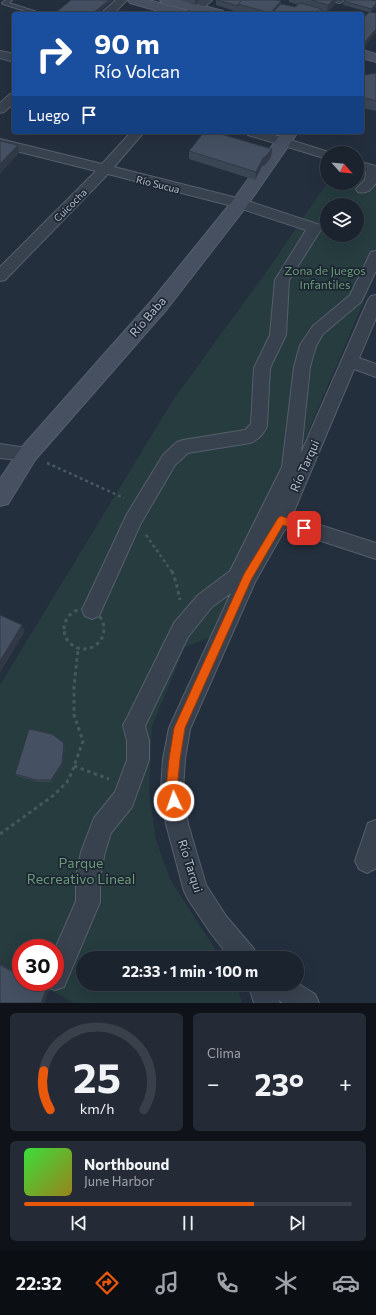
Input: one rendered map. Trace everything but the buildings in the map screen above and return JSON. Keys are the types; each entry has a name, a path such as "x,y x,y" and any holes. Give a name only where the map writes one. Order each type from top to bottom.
{"street":[{"path":"108,12 122,0"},
{"path":"135,0 190,12 207,0"},
{"path":"167,0 190,12"},
{"path":"0,54 12,57"},
{"path":"364,56 372,66"},
{"path":"0,109 12,99"},
{"name":"Cuicocha","path":"0,276 104,171 136,134"},
{"path":"266,134 286,137 320,153"},
{"name":"Río Baba","path":"0,497 28,454 160,304 240,203 286,137"},
{"name":"Río Sucua","path":"0,143 104,171 240,203 315,228 282,280 278,335 262,368 259,426 250,436 183,447 170,460 137,513"},
{"path":"364,167 375,170 374,177 364,188"},
{"path":"64,958 88,902 88,877 93,852 102,826 124,799 138,760 138,741 134,725 181,630 206,602 237,577 291,467 302,367 308,345 318,330 356,298 376,256"},
{"name":"Río Tarqui","path":"239,951 218,924 196,891 177,824 172,789 174,759 180,728 248,577 281,520 351,361 376,300"},
{"path":"351,361 376,371"},
{"path":"0,451 28,454"},
{"path":"92,610 137,513"},
{"path":"281,520 376,551"},
{"path":"368,861 376,830"},
{"path":"262,991 266,1003"},
{"path":"287,991 306,1003"}],"lane":[{"path":"9,0 5,3 34,12"}],"path":[{"path":"28,454 137,513 171,568 180,588 181,630"},
{"path":"0,834 57,793 68,782 83,741 74,715 74,687 78,649"},
{"path":"74,766 129,786"}],"green space":[{"name":"Parque Recreativo Lineal","path":"364,178 376,182 376,273 301,448 216,635 185,647 152,726 149,791 156,840 171,881 216,951 76,951 76,991 239,991 242,1003 74,1003 52,991 64,991 64,939 12,939 12,969 0,962 0,685 173,400 267,271 322,190 364,190"}],"route":[{"path":"174,801 172,789 174,759 180,728 248,577 281,520 304,528"}],"park label":[{"name":"Zona de Juegos Infantiles","path":"325,278"}]}
